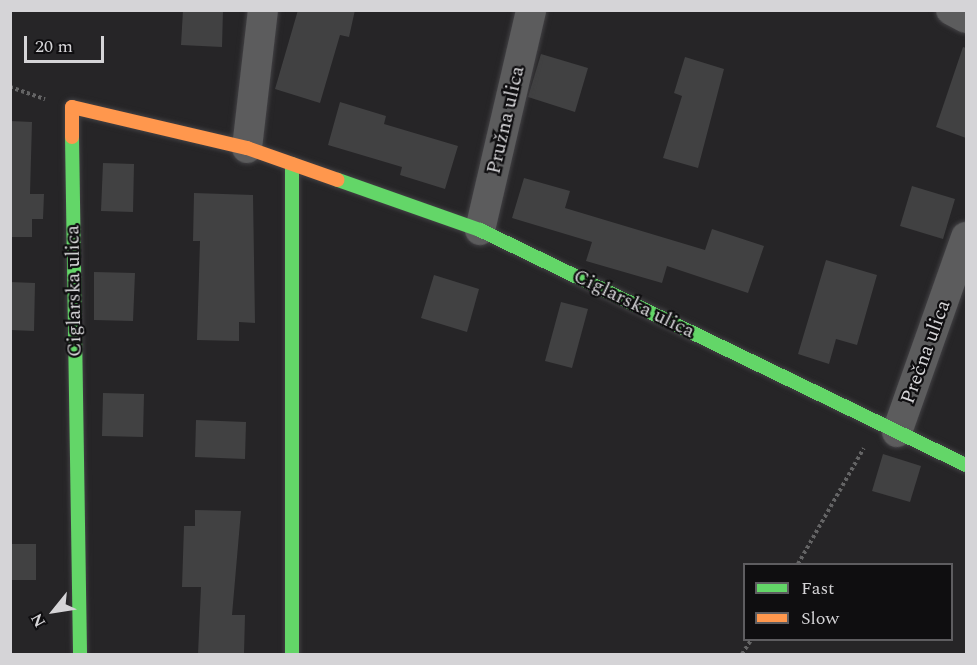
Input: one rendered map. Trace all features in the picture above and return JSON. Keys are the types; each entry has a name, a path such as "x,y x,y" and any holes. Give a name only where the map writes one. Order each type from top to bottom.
{"street":[{"path":"247,148 263,10"},
{"name":"Pružna ulica","path":"480,230 531,10"},
{"path":"951,10 966,18"},
{"name":"Ciglarska ulica","path":"80,654 72,107 133,117 247,148 480,230 966,465"},
{"path":"292,164 292,654"},
{"name":"Prečna ulica","path":"888,428 966,237"}],"path":[{"path":"10,87 72,107"},
{"path":"799,563 888,428"},
{"path":"742,654 751,641"}],"building":[{"path":"183,10 223,10 222,47 181,45"},
{"path":"298,10 355,10 349,37 340,35 320,103 275,89"},
{"path":"963,47 966,48 966,138 936,127"},
{"path":"541,54 588,68 575,112 528,97"},
{"path":"685,57 724,69 698,168 663,158 682,96 674,93"},
{"path":"340,102 386,116 384,124 458,146 445,189 400,175 402,167 328,145"},
{"path":"10,121 32,122 30,194 44,194 43,219 32,219 32,237 10,237"},
{"path":"103,163 134,164 133,212 101,211"},
{"path":"524,178 570,191 565,208 705,250 712,229 764,246 748,293 667,266 662,283 586,261 592,242 512,218"},
{"path":"912,186 955,199 943,239 900,226"},
{"path":"194,193 253,195 255,323 239,322 239,341 197,340 200,241 193,241"},
{"path":"826,260 877,275 857,345 836,339 829,364 798,354"},
{"path":"94,272 135,273 133,321 94,320"},
{"path":"434,275 479,289 467,332 421,318"},
{"path":"10,282 35,283 34,331 10,330"},
{"path":"561,302 588,309 572,368 545,361"},
{"path":"103,393 144,394 143,437 102,436"},
{"path":"196,420 246,422 245,459 195,457"},
{"path":"883,454 921,466 910,502 872,491"},
{"path":"195,510 241,511 232,615 245,615 244,654 198,654 201,587 182,587 184,526 195,526"},
{"path":"10,544 36,544 36,580 10,580"}],"traffic: fast":[{"path":"72,137 80,654"},
{"path":"292,164 292,654"},
{"path":"338,180 480,230 966,465"}],"traffic: slow":[{"path":"72,137 72,107 247,148 338,180"}]}
